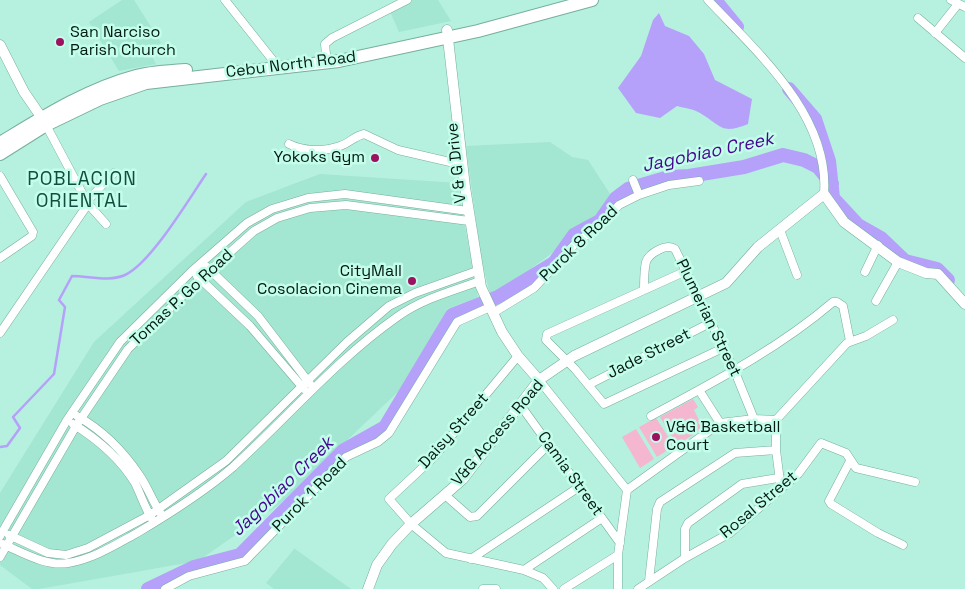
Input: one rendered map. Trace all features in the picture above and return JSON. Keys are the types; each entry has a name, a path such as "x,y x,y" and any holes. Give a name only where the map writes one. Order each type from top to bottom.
{"main road":[{"name":"Cebu North Road","path":"0,143 110,94 146,83 276,64 446,34 568,0"},
{"name":"Cebu North Road","path":"276,64 340,61 592,0"},
{"name":"Cebu North Road","path":"0,154 44,122"}],"street":[{"path":"225,0 276,64"},
{"path":"326,54 325,44 332,38 408,0"},
{"path":"708,0 748,40 802,109 824,162 825,190 844,222 878,245 898,262 926,273 938,274 965,304"},
{"path":"935,33 958,4"},
{"path":"918,18 965,58"},
{"name":"V & G Drive","path":"446,34 466,215 476,277 502,332 518,356 539,380"},
{"path":"0,45 24,92 44,122 87,202 106,224"},
{"path":"289,144 298,149 326,150 340,146 358,135 364,134 398,150 460,165"},
{"path":"0,333 87,202 114,173"},
{"path":"0,176 33,232 32,236 0,258"},
{"name":"Purok 8 Road","path":"488,302 534,288 576,243 599,226 636,187 699,181"},
{"name":"V&G Access Road","path":"368,589 377,565 411,524 463,479 539,380 565,361 726,284 758,247 825,190"},
{"name":"Tomas P. Go Road","path":"2,534 67,420 120,342 192,271 247,223 272,209 308,198 346,194 466,215"},
{"name":"Tomas P. Go Road","path":"0,557 76,426 128,349 200,278 254,231 277,218 310,208 346,204 466,215"},
{"path":"780,230 797,275"},
{"path":"865,272 878,245"},
{"name":"Plumerian Street","path":"644,290 646,262 649,257 666,246 675,249 735,372 754,419"},
{"path":"202,262 258,316 307,380 310,390"},
{"path":"876,301 898,262"},
{"path":"192,271 250,326 301,387 310,390"},
{"path":"686,271 547,334 546,340 602,403 607,404 723,348"},
{"path":"0,543 49,563 67,564 90,557 114,546 152,519 158,510 226,461 347,342 390,306 415,292 476,277"},
{"path":"2,534 48,554 66,555 88,548 152,519 163,518 232,468 348,355 398,316 476,277"},
{"name":"Purok 1 Road","path":"165,589 189,576 245,561 346,456 378,442 389,433 458,322 488,302"},
{"path":"651,416 735,372 805,326 833,302 843,306 850,341"},
{"path":"781,489 778,478 776,420 850,341 866,336 893,320"},
{"name":"Jade Street","path":"588,385 710,323"},
{"name":"Daisy Street","path":"411,524 390,502 390,496 433,458 518,356"},
{"path":"539,380 627,490 618,555 618,589"},
{"path":"699,390 720,423"},
{"name":"Camia Street","path":"520,406 620,543"},
{"path":"72,412 108,439 125,456 141,477 163,518"},
{"path":"627,490 720,423 754,419 776,420"},
{"path":"67,420 104,446 119,463 134,483 152,519"},
{"name":"Rosal Street","path":"638,589 685,558 730,534 798,474 820,443 846,453 850,461"},
{"path":"445,495 470,517 477,516 548,445"},
{"path":"649,581 657,509 660,502 734,453 776,450"},
{"path":"903,544 878,533 831,504 829,497 850,461 856,468 867,472 915,482"},
{"path":"685,558 685,529 688,523 742,484 778,478"},
{"path":"471,559 580,487"},
{"path":"524,570 602,518"},
{"path":"411,524 446,553 524,570 543,578 553,589"},
{"path":"564,589 618,555"},
{"path":"483,589 496,589"}],"shaded area":[{"path":"122,0 134,0 161,43 149,51 156,64 119,71 89,22"},
{"path":"409,0 438,0 451,21 399,32 389,9"},
{"path":"659,13 665,26 689,36 704,54 715,80 752,99 748,124 727,129 698,112 677,106 660,118 636,113 618,88 641,56 653,20"},
{"path":"550,142 572,157 588,160 612,197 590,225 491,298 481,258 466,146"},
{"path":"320,174 457,183 478,297 447,309 403,387 280,504 198,561 39,589 32,589 0,565 0,493 94,342 246,202"},
{"path":"693,399 698,407 694,410 699,420 704,418 708,425 677,445 660,417"},
{"name":"V&G Basketball Court","path":"656,418 674,446 657,457 639,427"},
{"path":"636,429 654,459 640,468 622,437"},
{"path":"295,548 351,589 274,589 266,583"}],"waterway":[{"path":"715,0 737,27"},
{"path":"789,89 815,119 829,161 833,198 858,225 881,238 905,261 937,269 948,280"},
{"name":"Jagobiao Creek","path":"148,589 194,567 240,555 344,450 385,427 452,315 498,297 554,263 574,235 600,221 616,198 628,189 669,177 689,176 744,167 783,155 804,160 818,167 832,184"},
{"path":"0,447 7,446 20,428 13,417 54,374 65,307 59,300 72,276 113,278 125,275 135,268 158,244 206,174"}],"place":[{"name":"San Narciso Parish Church","path":"60,42"},
{"name":"Yokoks Gym","path":"375,158"},
{"name":"CityMall Cosolacion Cinema","path":"412,281"},
{"name":"V&G Basketball Court","path":"656,437"}],"district":[{"name":"POBLACION ORIENTAL","path":"82,191"}]}
